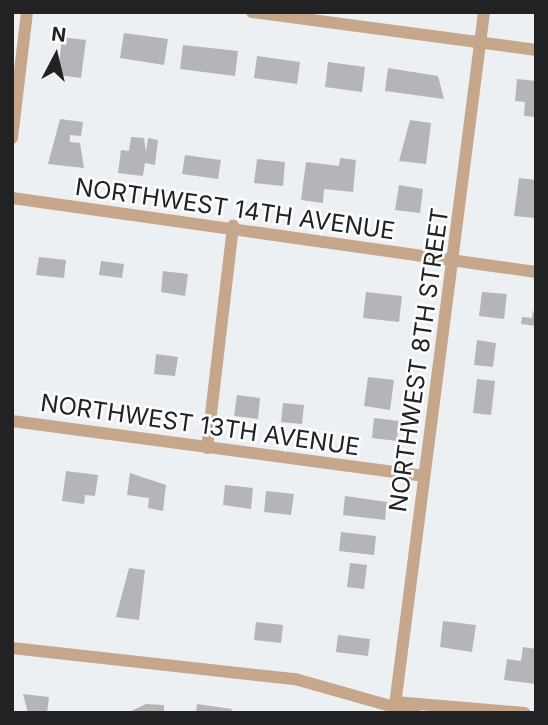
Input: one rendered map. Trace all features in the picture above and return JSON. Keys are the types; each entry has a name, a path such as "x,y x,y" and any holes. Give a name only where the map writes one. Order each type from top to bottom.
{"street":[{"path":"12,138 27,12"},
{"path":"252,12 536,50"},
{"name":"NORTHWEST 8TH STREET","path":"394,707 455,262 484,12"},
{"name":"NORTHWEST 14TH AVENUE","path":"12,198 233,226 455,262 536,272"},
{"path":"207,448 233,226"},
{"name":"NORTHWEST 13TH AVENUE","path":"12,421 424,476"},
{"path":"12,648 295,679 415,713"},
{"path":"394,707 525,713"}],"building":[{"path":"124,33 168,39 164,65 120,58"},
{"path":"62,37 86,40 81,78 58,75"},
{"path":"183,45 238,51 235,76 180,69"},
{"path":"257,56 300,62 297,84 254,78"},
{"path":"328,62 365,67 362,92 325,87"},
{"path":"388,68 438,76 444,99 385,91"},
{"path":"517,79 536,81 536,117 524,116 525,102 515,101"},
{"path":"60,119 83,122 81,136 70,135 70,142 80,143 84,168 48,164"},
{"path":"410,120 431,123 426,164 399,161"},
{"path":"131,137 144,138 146,152 148,138 158,140 155,165 145,163 143,176 118,173 121,150 129,151"},
{"path":"185,155 221,160 218,179 182,174"},
{"path":"340,158 356,160 353,192 324,189 323,203 301,200 306,162 339,166"},
{"path":"257,159 285,162 283,186 254,183"},
{"path":"519,178 536,180 536,218 514,216"},
{"path":"399,185 423,189 420,213 395,210"},
{"path":"39,257 66,260 64,278 36,275"},
{"path":"101,261 124,264 122,278 99,275"},
{"path":"163,271 188,274 185,296 161,292"},
{"path":"366,292 402,296 399,322 363,318"},
{"path":"482,292 507,294 504,319 479,316"},
{"path":"533,309 536,326 521,324 522,317 532,318"},
{"path":"477,340 496,343 493,367 474,365"},
{"path":"156,354 178,357 175,376 154,374"},
{"path":"368,377 394,380 390,410 364,406"},
{"path":"477,379 495,381 491,415 473,413"},
{"path":"237,395 260,398 258,419 234,416"},
{"path":"283,403 304,405 302,424 281,422"},
{"path":"374,418 399,421 397,441 372,438"},
{"path":"66,471 98,475 95,496 85,495 84,504 62,501"},
{"path":"130,473 166,485 163,511 148,508 149,498 127,495"},
{"path":"225,485 253,488 251,509 223,505"},
{"path":"266,491 294,494 291,515 264,512"},
{"path":"345,496 387,502 385,520 343,515"},
{"path":"341,532 376,536 374,555 339,551"},
{"path":"350,563 367,565 364,589 347,587"},
{"path":"129,568 145,570 139,620 116,617"},
{"path":"443,621 476,625 472,652 440,647"},
{"path":"256,622 283,625 281,643 254,640"},
{"path":"338,635 370,639 368,656 336,652"},
{"path":"523,647 536,649 536,684 504,680 507,659 521,661"},
{"path":"23,694 49,697 47,713 28,713"},
{"path":"146,704 164,705 164,713 127,713"},
{"path":"197,704 232,709 231,713 196,713"}]}
